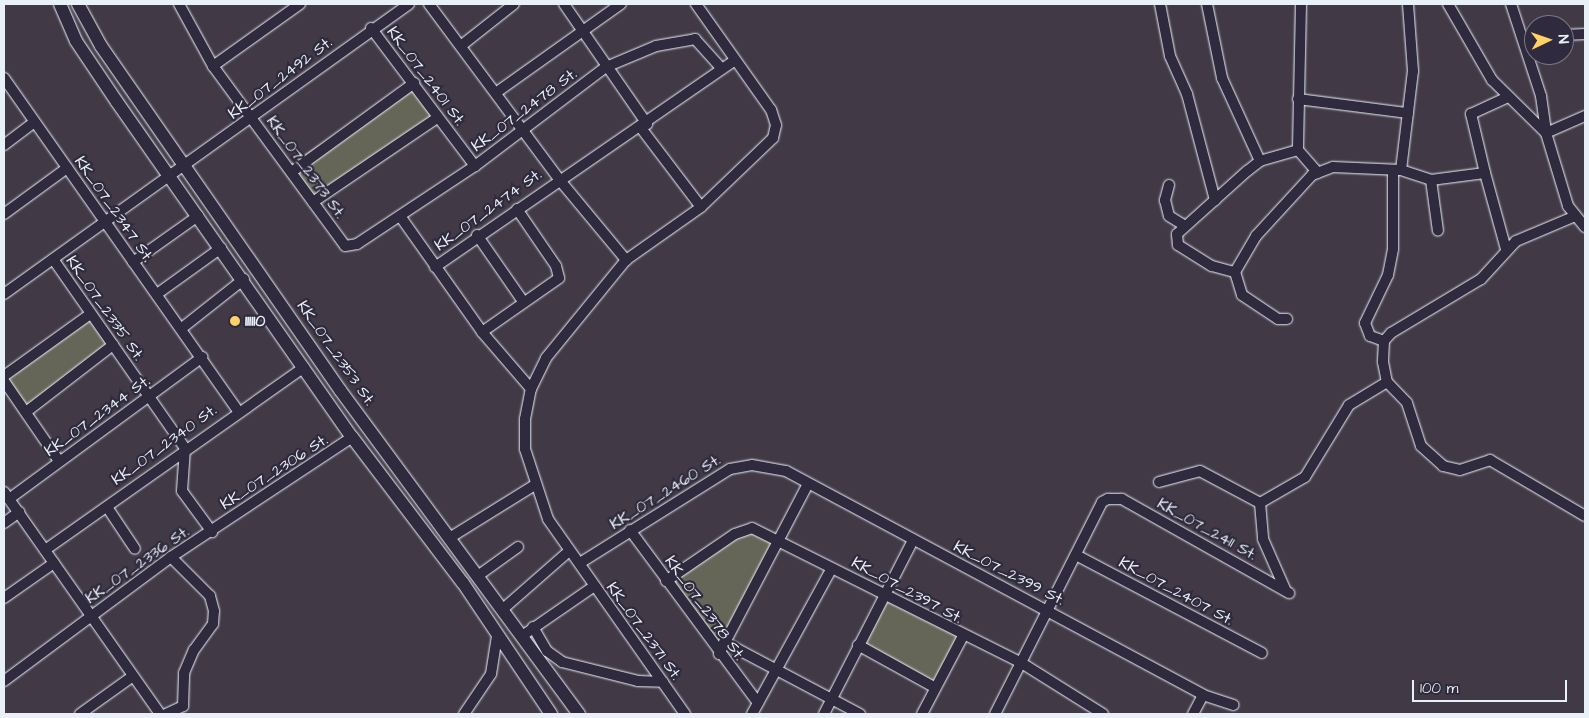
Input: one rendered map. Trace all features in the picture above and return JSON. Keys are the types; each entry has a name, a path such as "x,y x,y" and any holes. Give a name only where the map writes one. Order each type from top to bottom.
{"street":[{"name":"KK_07_2353 St.","path":"60,4 76,41 244,279 352,437 551,714"},
{"name":"KK_07_2353 St.","path":"78,4 101,46 188,165 340,390 480,575 503,610 579,714"},
{"name":"KK_07_2373 St.","path":"180,4 213,66 293,171 345,246"},
{"path":"213,66 300,4"},
{"name":"KK_07_2492 St.","path":"4,294 171,178 371,28 409,4"},
{"path":"429,4 523,126 558,178 626,260"},
{"path":"462,45 514,4"},
{"path":"564,4 668,164 701,207"},
{"path":"497,92 621,4"},
{"path":"696,4 734,61"},
{"path":"1160,4 1170,56 1187,94 1215,200"},
{"path":"1207,4 1222,78 1260,161"},
{"path":"1301,4 1298,150 1318,173"},
{"path":"1384,341 1370,336 1365,323 1388,275 1393,249 1397,170 1408,113 1412,71 1408,4"},
{"path":"1448,4 1492,80 1546,133"},
{"path":"1511,4 1524,26"},
{"name":"KK_07_2401 St.","path":"371,28 475,166"},
{"name":"KK_07_2478 St.","path":"345,246 357,244 475,166 523,126 606,67 656,46 695,39 722,69"},
{"name":"KK_07_2474 St.","path":"434,267 558,178 644,126 734,61"},
{"name":"KK_07_2371 St.","path":"684,714 663,682 593,588 580,563 548,519 531,472 525,419 531,388 546,358 626,260 701,207 773,138 776,125 771,110 734,61"},
{"path":"1535,65 1542,96 1546,133 1574,217 1585,228"},
{"name":"KK_07_2347 St.","path":"4,78 6,90 67,168 182,328 237,410"},
{"path":"293,171 414,83"},
{"path":"1506,249 1471,114 1508,96"},
{"path":"1298,99 1408,113"},
{"path":"1546,133 1585,116"},
{"path":"314,202 437,118"},
{"path":"4,145 33,123"},
{"path":"1235,272 1212,266 1178,245 1177,234 1260,161 1298,150"},
{"path":"1287,318 1278,318 1242,294 1235,272 1256,236 1318,173 1333,167 1397,170 1431,180 1485,173"},
{"path":"4,214 67,168"},
{"path":"1431,180 1438,231"},
{"path":"1169,185 1165,200 1169,216 1185,226"},
{"path":"482,332 522,300 559,278 556,266 517,209"},
{"path":"134,262 198,216"},
{"path":"400,216 434,267 482,332 531,388"},
{"path":"1384,341 1481,279 1506,249 1574,217"},
{"path":"478,235 522,300"},
{"path":"157,294 221,248"},
{"name":"KK_07_2335 St.","path":"53,259 89,315 185,448"},
{"path":"182,328 244,279"},
{"path":"4,376 89,315"},
{"path":"1384,341 1388,382 1407,403 1421,446 1443,466 1460,470 1490,460 1585,516"},
{"path":"26,412 113,346"},
{"name":"KK_07_2344 St.","path":"6,495 59,461 150,397 202,357"},
{"name":"KK_07_2340 St.","path":"45,550 107,507 237,410 304,367"},
{"path":"4,381 59,461"},
{"path":"1159,482 1200,471 1260,503 1305,477 1349,405 1388,382"},
{"name":"KK_07_2306 St.","path":"212,532 352,437"},
{"name":"KK_07_2336 St.","path":"4,681 171,558 212,532 182,490 185,448"},
{"name":"KK_07_2460 St.","path":"580,563 730,469 742,464 771,468"},
{"name":"KK_07_2399 St.","path":"771,468 786,471 807,486 1047,609 1203,695 1233,705"},
{"path":"451,538 536,485"},
{"path":"719,654 781,541 807,486"},
{"path":"6,495 160,714"},
{"name":"KK_07_2411 St.","path":"1076,555 1102,502 1108,499 1122,499 1287,591 1263,539 1260,503"},
{"path":"107,507 135,549"},
{"path":"4,523 19,512"},
{"name":"KK_07_2397 St.","path":"666,581 746,527 781,541 963,636 1020,662 1104,714"},
{"name":"KK_07_2378 St.","path":"630,530 719,654 758,703"},
{"path":"824,714 913,540"},
{"path":"480,575 518,547"},
{"path":"503,610 570,551"},
{"path":"995,714 1076,555"},
{"name":"KK_07_2407 St.","path":"1076,555 1262,653"},
{"path":"166,714 183,706 186,668 213,624 214,612 210,596 171,558"},
{"path":"4,598 54,563"},
{"path":"752,714 777,672 832,568"},
{"path":"522,636 593,588"},
{"path":"533,627 554,658 590,669 663,682"},
{"path":"464,714 491,674 496,635"},
{"path":"922,714 934,687 963,636"},
{"path":"724,642 777,672 860,714"},
{"path":"858,645 934,687"},
{"path":"82,714 133,676"},
{"path":"1193,714 1203,695"}],"green space":[{"path":"414,83 437,118 311,200 288,165"},
{"path":"89,315 113,345 29,412 5,383"},
{"path":"746,527 781,541 721,650 666,581"},
{"path":"884,596 963,636 938,685 859,645"}],"place":[{"name":"111110","path":"235,321"}]}
